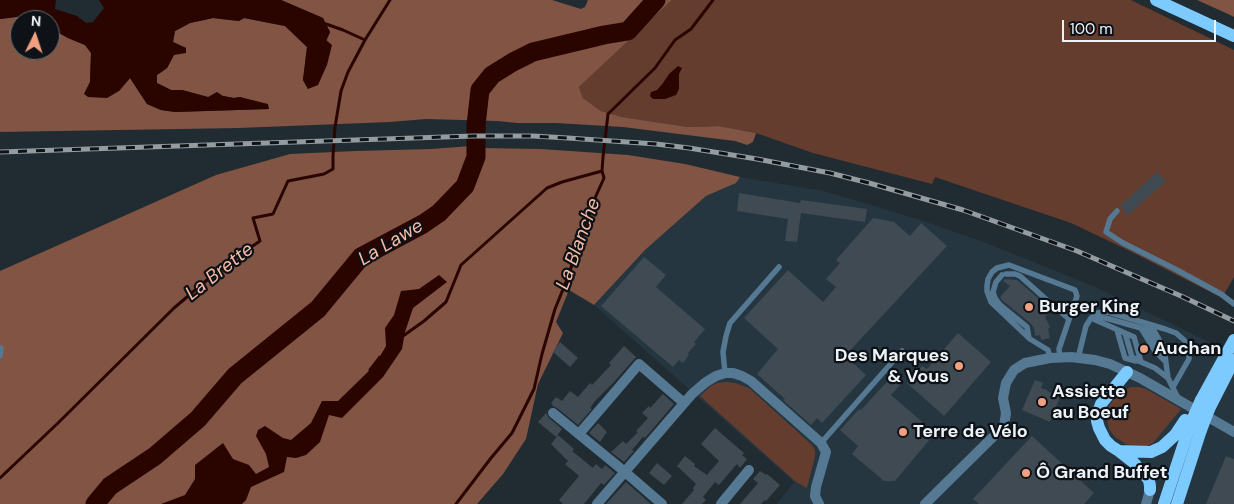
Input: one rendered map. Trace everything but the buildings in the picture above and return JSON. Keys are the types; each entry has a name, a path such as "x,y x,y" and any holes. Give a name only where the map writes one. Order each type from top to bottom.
{"main road":[{"path":"1156,0 1234,36"},
{"path":"1176,0 1234,27"},
{"path":"1177,504 1192,425 1204,400 1229,362 1234,340"},
{"path":"1164,504 1192,425 1204,400 1229,362"},
{"path":"1127,372 1101,404 1097,420 1105,440 1133,462 1144,474 1149,480 1150,490"},
{"path":"1119,451 1151,452 1162,447 1174,435 1192,425"}],"street":[{"path":"925,504 1004,426 1006,383 1014,370 1025,363 1055,358 1078,358 1110,364 1234,432"},
{"path":"579,434 639,364 684,403"},
{"path":"597,504 684,403 706,382 725,373 733,373 751,381 821,443 826,452 816,487 815,496 819,504"},
{"path":"553,413 662,504"},
{"path":"720,504 749,470"},
{"path":"1146,504 1150,490"}],"lane":[{"path":"1117,211 1110,219 1106,232 1123,243 1221,294 1234,304"},
{"path":"1010,265 1075,290 1077,296 1070,319 1055,358 1048,350 1029,338 991,302 987,291 988,278 997,268 1010,265"},
{"path":"725,373 723,352 730,323 779,267"},
{"path":"1029,338 1027,327 1000,305 995,298 993,292 996,282 1004,275 1015,274 1020,276 1048,301"},
{"path":"1055,307 1070,319"},
{"path":"1078,358 1086,326 1097,313 1108,312 1165,328 1176,332 1189,347 1189,359 1173,387"},
{"path":"1093,316 1154,331 1164,348 1168,378 1179,401"},
{"path":"1093,316 1117,330 1134,337 1141,362"},
{"path":"1141,328 1155,351 1165,362"},
{"path":"1117,330 1125,358 1155,368 1168,378"},
{"path":"0,356 1,348"},
{"path":"821,443 902,351"}],"shaded area":[{"path":"0,0 56,0 55,9 58,10 10,10 10,18 0,19"},
{"path":"99,0 281,0 323,18 330,32 326,40 332,45 327,65 318,85 308,89 303,80 307,47 285,26 244,18 239,21 213,18 190,23 175,31 173,42 186,48 186,53 174,55 167,68 157,75 157,83 171,90 182,90 208,97 217,92 223,96 240,97 268,104 269,109 175,112 161,110 147,104 130,78 119,91 107,98 88,97 84,94 90,82 91,53 85,45 60,34 60,11 77,16 86,23 93,22 104,8"},
{"path":"281,0 552,0 581,9 585,7 588,0 672,0 579,87 583,98 601,111 622,117 688,127 719,126 756,133 753,142 747,145 735,141 623,127 426,119 239,128 0,132 0,19 10,18 10,60 60,60 60,34 85,45 91,53 90,82 84,94 119,91 130,78 147,104 161,110 175,112 269,109 240,97 208,97 182,90 171,90 157,83 157,75 167,68 174,55 186,48 173,42 175,31 190,23 213,18 239,21 244,18 285,26 307,47 303,80 308,89 330,32 323,18"},
{"path":"672,0 1131,0 1234,50 1234,277 1222,298 1071,223 935,177 932,184 813,153 756,133 719,126 688,127 622,117 601,111 583,98 579,87"},
{"path":"1197,0 1234,0 1234,17 1228,14"},
{"path":"678,66 682,68 679,74 679,89 676,95 665,99 653,99 650,96 651,92 657,90 669,74"},
{"path":"471,146 628,155 685,164 740,177 736,183 706,196 645,250 594,305 569,290 556,322 563,333 538,384 526,439 503,474 477,504 0,504 0,271 216,175 290,154"},
{"path":"740,177 824,191 924,221 989,244 1093,286 1234,354 1234,504 777,504 794,482 594,305 645,250 706,196 736,183"},
{"path":"439,275 447,282 413,308 405,332 402,349 383,377 342,418 329,415 320,442 306,455 296,458 287,457 284,472 251,487 246,500 242,504 161,504 185,495 195,479 195,465 223,443 233,459 249,465 256,474 269,467 266,454 256,436 258,430 265,426 283,438 291,440 311,423 322,401 338,401 375,365 386,346 385,328 394,315 401,291 419,289"},
{"path":"726,382 749,388 812,445 815,450 815,456 807,488 796,482 700,396 711,386"},
{"path":"1131,387 1146,389 1181,409 1153,443 1147,446 1126,444 1115,437 1109,429 1107,418 1109,406 1116,396"}],"waterway":[{"name":"La Brette","path":"0,478 174,308 226,264 260,241 253,218 273,214 288,181 324,174 333,169 335,127 341,91 348,72 365,40 390,0"},
{"name":"La Lawe","path":"95,504 110,486 155,456 198,419 235,376 318,309 361,257 423,224 439,213 465,186 476,157 476,125 480,90 492,75 533,52 628,31 656,0"},
{"name":"La Blanche","path":"456,504 512,433 534,389 555,309 604,178 602,171 608,114 655,68 675,40 691,29 713,0"},
{"path":"326,24 365,40"},
{"path":"403,336 446,302 461,265 547,188 602,171"},
{"path":"370,370 380,357"}],"railway":[{"path":"0,152 473,136 533,136 689,148 830,173 963,210 1077,251 1234,321"}],"place":[{"name":"Burger King","path":"1029,307"},
{"name":"Auchan","path":"1144,349"},
{"name":"Des Marques & Vous","path":"959,366"},
{"name":"Assiette au Boeuf","path":"1042,402"},
{"name":"Terre de Vélo","path":"903,432"},
{"name":"Ô Grand Buffet","path":"1026,473"}]}
